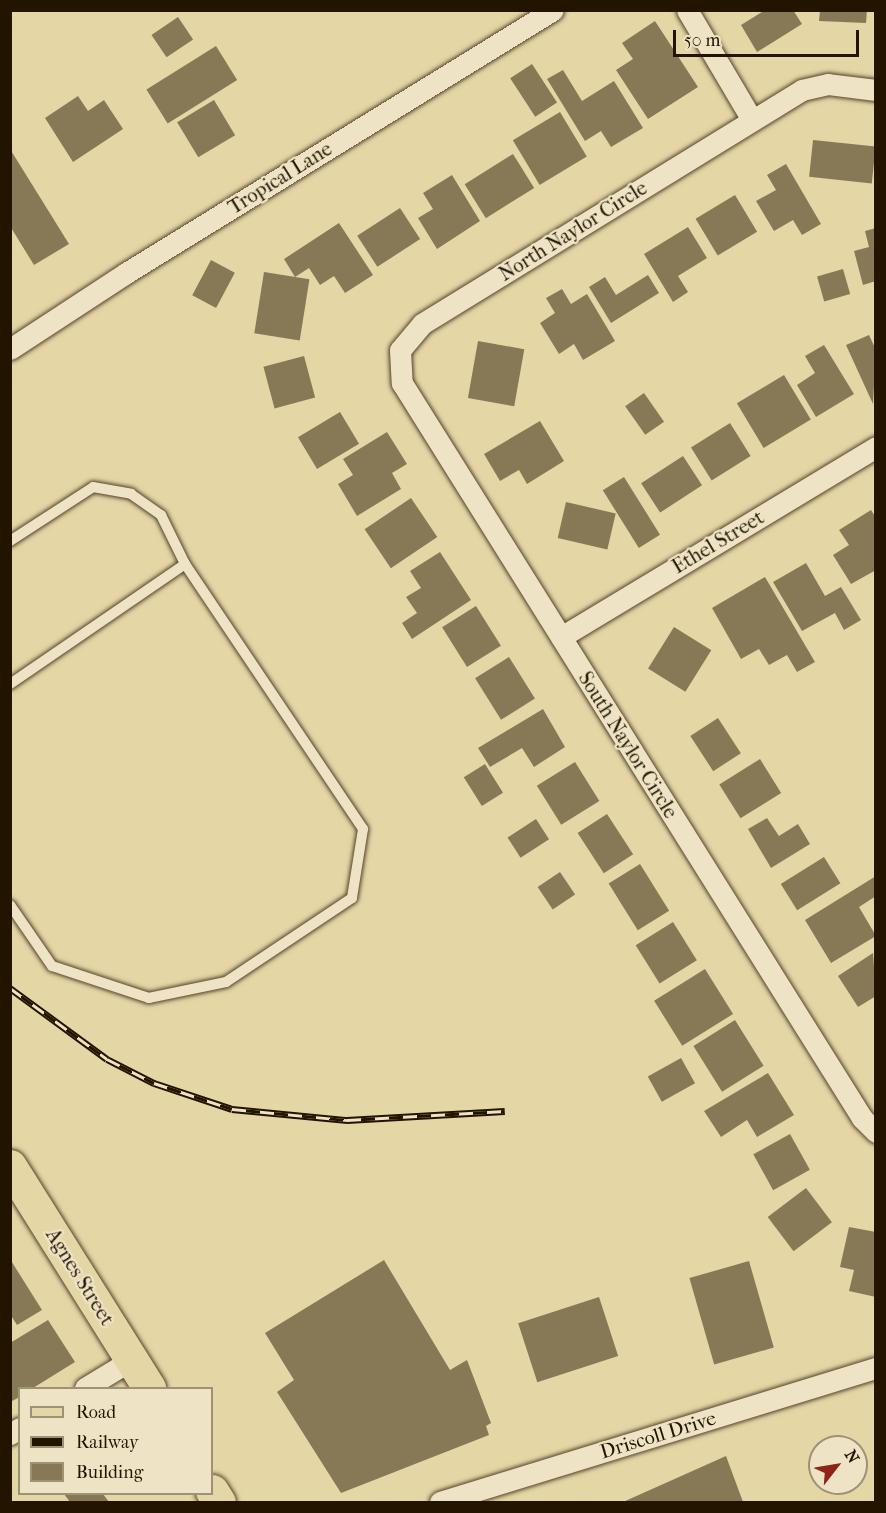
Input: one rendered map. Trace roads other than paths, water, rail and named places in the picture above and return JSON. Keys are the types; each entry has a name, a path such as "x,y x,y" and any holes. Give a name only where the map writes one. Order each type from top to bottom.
{"main road":[{"name":"Agnes Street","path":"10,1166 148,1387"}],"street":[{"name":"Tropical Lane","path":"10,350 126,273 553,10"},
{"path":"687,10 752,120"},
{"name":"North Naylor Circle","path":"400,350 422,324 752,120 811,88 828,84 876,90"},
{"name":"South Naylor Circle","path":"400,350 402,383 862,1118 876,1132"},
{"name":"Ethel Street","path":"561,637 876,447"},
{"path":"88,1387 131,1360"},
{"name":"Driscoll Drive","path":"440,1503 876,1368"}],"lane":[{"path":"10,541 93,487 131,494 161,515 185,564 363,829 352,898 226,982 150,998 52,966 10,905"},
{"path":"10,684 185,564"}],"railway":[{"path":"10,988 107,1059 154,1083 232,1109 347,1120 505,1111"}]}
